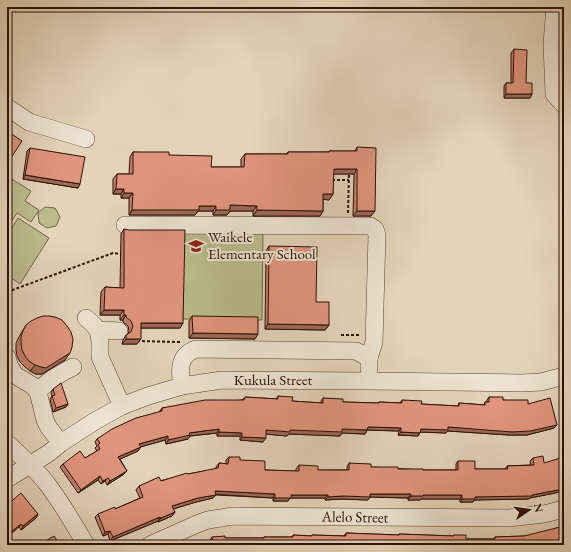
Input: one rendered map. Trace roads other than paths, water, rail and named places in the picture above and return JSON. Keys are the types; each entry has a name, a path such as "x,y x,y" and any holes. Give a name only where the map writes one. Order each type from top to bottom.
{"street":[{"path":"558,9 552,44 554,94 564,104"},
{"path":"7,108 29,122 86,139"},
{"path":"125,225 370,226 375,229 377,235 374,342 369,358 368,381"},
{"path":"86,318 94,325 98,333 100,342 100,357 122,406"},
{"path":"98,333 104,330 119,331"},
{"path":"182,386 180,378 180,365 185,355 196,349 356,351 369,358"},
{"path":"7,357 9,365 15,375 33,386 38,392 45,420 49,428 61,443"},
{"path":"38,392 43,385 73,367"},
{"name":"Kukula Street","path":"7,479 49,453 61,443 95,421 122,406 148,396 182,386 222,380 522,383 541,382 564,376"},
{"path":"7,443 48,485 86,545"},
{"name":"Alelo Street","path":"150,545 208,520 233,516 509,518 544,514 564,509"}],"place":[{"name":"Waikele Elementary School","path":"196,246"}]}
